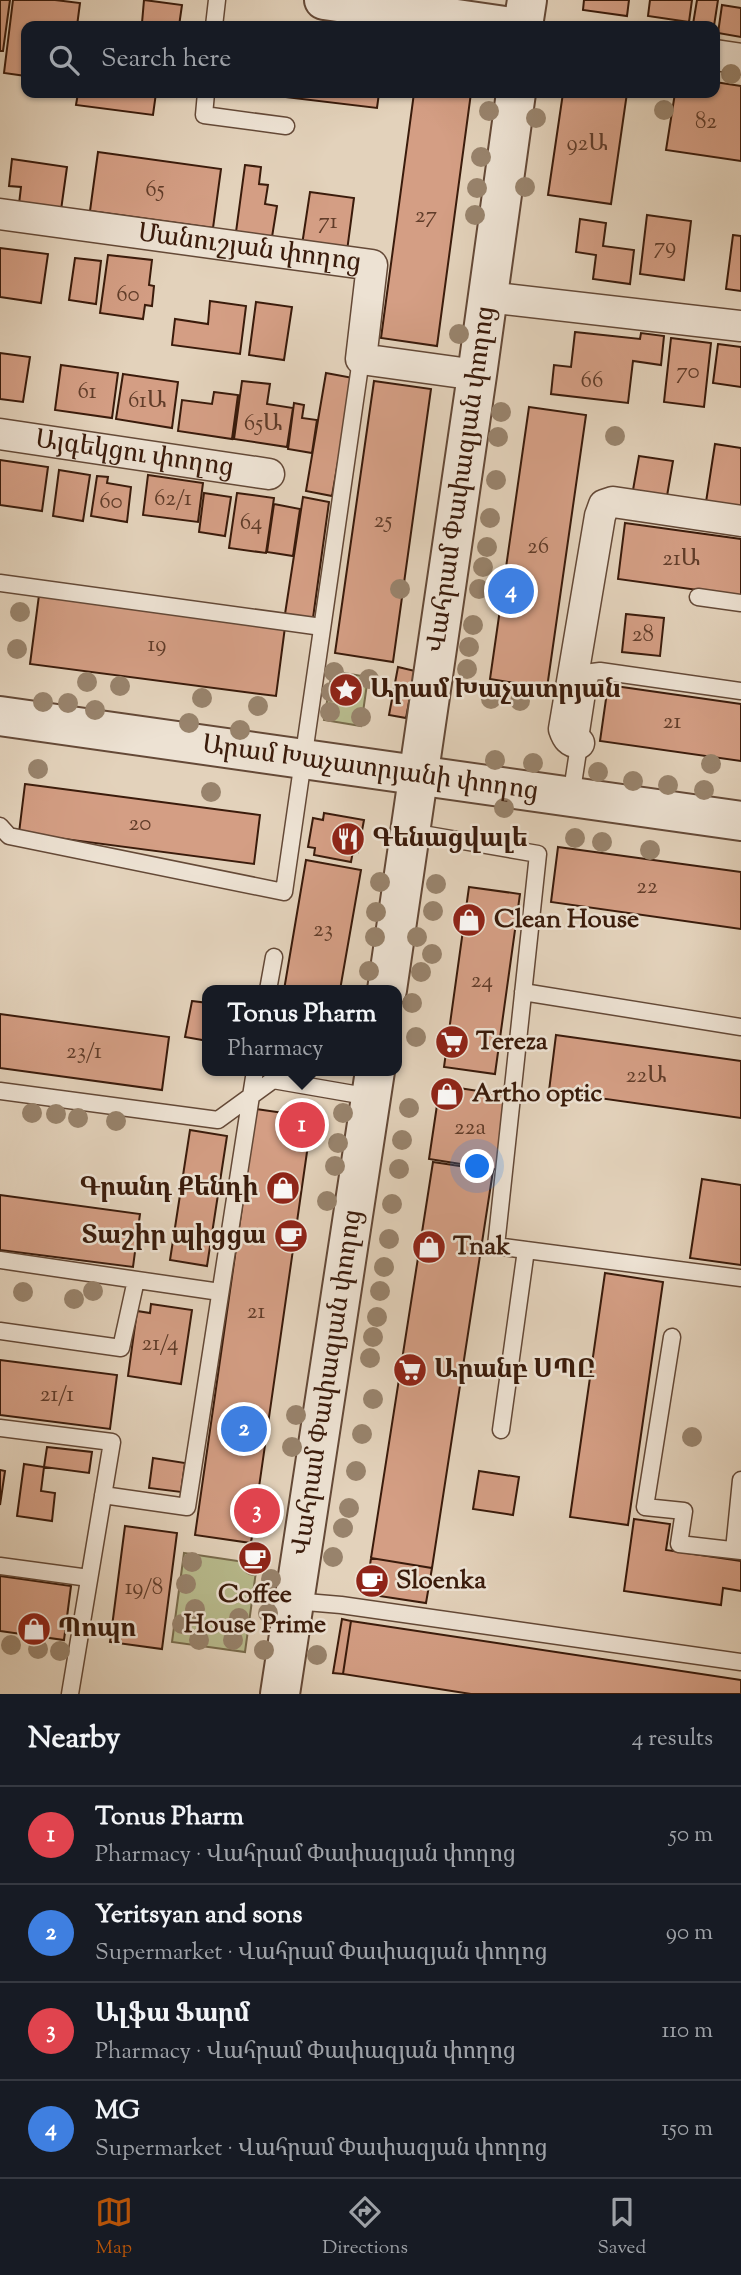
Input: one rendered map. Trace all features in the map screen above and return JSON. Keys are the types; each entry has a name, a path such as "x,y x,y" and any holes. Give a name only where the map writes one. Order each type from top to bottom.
{"street":[{"path":"324,0 385,5 476,21"},
{"path":"524,21 527,0"},
{"path":"720,56 741,59"},
{"name":"Վահրամ Փափազյան փողոց","path":"388,985 515,98"},
{"name":"Մանուշյան փողոց","path":"0,214 372,265 361,359"},
{"path":"487,297 741,326"},
{"path":"361,359 477,375"},
{"name":"Այգեկցու փողոց","path":"0,434 268,474"},
{"path":"579,743 572,742 564,729 604,505 613,502 741,521"},
{"name":"Արամ Խաչատրյանի փողոց","path":"0,716 741,821"},
{"name":"Վահրամ Փափազյան փողոց","path":"280,1694 373,1084"}],"lane":[{"path":"215,21 217,0"},
{"path":"206,98 204,114 286,126"},
{"path":"0,826 9,836 284,892 361,359"},
{"path":"0,583 322,627"},
{"path":"698,597 741,603"},
{"path":"571,797 592,672 741,691"},
{"path":"411,832 538,854 496,1246 741,1278"},
{"path":"269,985 274,957"},
{"path":"523,992 741,1027"},
{"path":"103,1495 187,1507 254,1076"},
{"path":"0,1091 218,1120 274,1080 373,1084"},
{"path":"501,1430 526,1250"},
{"path":"0,1260 220,1292"},
{"path":"0,1331 121,1348 136,1280"},
{"path":"672,1337 645,1507 684,1511 679,1544 737,1551 741,1480"},
{"path":"0,1428 112,1442 70,1694"},
{"path":"0,1566 89,1578"},
{"path":"294,1601 341,1605 741,1662"}],"green space":[{"path":"332,671 368,677 361,726 324,720"},
{"path":"184,1553 257,1564 245,1652 172,1642"}],"building":[{"path":"0,0 10,0 3,51 0,51"},
{"path":"13,0 80,3 78,21 21,21 21,75 4,73"},
{"path":"144,0 182,5 180,21 142,21"},
{"path":"584,0 629,0 627,16 583,10"},
{"path":"650,0 692,0 689,21 648,16"},
{"path":"697,0 718,0 715,21 694,21"},
{"path":"722,5 741,8 741,37 720,33"},
{"path":"720,83 741,86 741,161 666,150 674,98 720,98"},
{"path":"77,98 155,98 153,115 76,105"},
{"path":"294,98 378,98 377,108"},
{"path":"413,98 470,98 437,346 381,338"},
{"path":"562,98 626,98 611,204 548,195"},
{"path":"98,152 221,169 213,228 90,211"},
{"path":"12,159 67,167 61,210 19,204 21,187 9,186"},
{"path":"245,165 261,167 259,184 268,185 265,204 277,206 272,237 236,232"},
{"path":"310,192 354,198 347,251 302,245"},
{"path":"647,215 691,221 684,280 640,274"},
{"path":"580,219 606,223 603,246 634,250 630,284 593,279 596,255 576,252"},
{"path":"733,235 741,236 741,291 726,289"},
{"path":"0,248 48,254 41,303 0,297"},
{"path":"108,255 152,260 149,285 154,286 152,306 145,305 143,319 100,313"},
{"path":"75,258 101,261 96,304 69,300"},
{"path":"210,301 246,306 240,354 172,345 175,319 208,324"},
{"path":"256,302 292,307 284,360 249,355"},
{"path":"575,332 640,339 641,333 664,336 661,365 633,361 628,403 551,394 554,365 571,367"},
{"path":"671,338 711,343 704,407 664,402"},
{"path":"718,344 741,347 741,387 713,383"},
{"path":"0,353 30,357 23,402 0,399"},
{"path":"61,365 118,373 112,418 55,410"},
{"path":"326,373 353,378 332,496 306,491"},
{"path":"123,374 178,382 172,428 116,419"},
{"path":"242,381 270,384 267,404 293,408 287,447 234,439"},
{"path":"374,381 431,389 393,662 335,653"},
{"path":"214,392 238,395 232,439 178,431 182,400 212,404"},
{"path":"294,403 304,405 302,418 317,420 312,453 288,449"},
{"path":"529,407 586,415 547,688 490,679"},
{"path":"715,444 741,448 741,508 706,502"},
{"path":"639,456 673,461 667,496 633,490"},
{"path":"0,460 48,467 42,511 0,505"},
{"path":"59,470 90,475 83,521 53,516"},
{"path":"148,475 203,483 198,522 143,515"},
{"path":"97,476 108,477 107,483 131,487 127,522 91,516"},
{"path":"204,493 231,497 225,536 199,532"},
{"path":"237,493 274,498 266,553 229,548"},
{"path":"303,497 329,502 313,618 285,614"},
{"path":"274,504 300,509 293,556 267,552"},
{"path":"625,523 741,539 741,596 618,579"},
{"path":"39,595 285,627 276,696 30,664"},
{"path":"626,614 664,618 660,656 622,652"},
{"path":"398,667 415,671 406,718 389,715"},
{"path":"608,685 741,704 741,761 600,741"},
{"path":"25,784 260,815 254,864 19,833"},
{"path":"324,813 364,820 358,852 353,851 351,862 314,855 315,848 308,847 313,818 323,820"},
{"path":"558,847 741,872 741,929 551,902"},
{"path":"306,860 361,870 341,985 285,985"},
{"path":"469,887 520,894 495,1074 444,1067"},
{"path":"192,1001 202,1002 202,1040 185,1037"},
{"path":"0,1014 169,1037 162,1090 0,1068"},
{"path":"556,1035 741,1061 741,1118 549,1091"},
{"path":"440,1085 510,1096 499,1170 429,1159"},
{"path":"256,1109 312,1117 251,1543 195,1535"},
{"path":"190,1130 227,1136 207,1266 170,1260"},
{"path":"433,1162 493,1171 432,1568 371,1558"},
{"path":"702,1179 741,1185 741,1265 690,1258"},
{"path":"0,1195 140,1214 133,1267 0,1250"},
{"path":"605,1273 663,1282 628,1525 570,1517"},
{"path":"151,1304 192,1310 181,1384 128,1376 137,1311 150,1313"},
{"path":"0,1360 117,1375 110,1429 0,1415"},
{"path":"47,1447 92,1452 89,1473 44,1467"},
{"path":"153,1458 185,1463 181,1492 149,1488"},
{"path":"24,1464 44,1467 41,1491 55,1493 52,1521 17,1516"},
{"path":"0,1470 5,1471 0,1505"},
{"path":"479,1471 519,1477 513,1515 473,1509"},
{"path":"634,1519 670,1524 666,1550 741,1561 741,1591 723,1588 721,1605 624,1591"},
{"path":"125,1526 177,1533 162,1649 110,1642"},
{"path":"371,1558 432,1568 426,1603 366,1594"},
{"path":"0,1576 71,1586 64,1640 0,1631"},
{"path":"342,1619 351,1621 343,1674 333,1673"},
{"path":"351,1621 741,1680 741,1694 471,1694 343,1674"}],"place":[{"name":"MG","path":"511,591"},
{"name":"Արամ Խաչատրյան","path":"346,690"},
{"name":"Գենացվալե","path":"348,839"},
{"name":"Clean House","path":"469,920"},
{"name":"Tereza","path":"452,1042"},
{"name":"Artho optic","path":"447,1094"},
{"name":"Tonus Pharm","path":"302,1125"},
{"name":"Գրանդ Քենդի","path":"283,1188"},
{"name":"Տաշիր պիցցա","path":"291,1236"},
{"name":"Tnak","path":"429,1247"},
{"name":"Արանբ ՍՊԸ","path":"410,1370"},
{"name":"Yeritsyan and sons","path":"244,1429"},
{"name":"Ալֆա Ֆարմ","path":"257,1511"},
{"name":"Coffee House Prime","path":"255,1558"},
{"name":"Sloenka","path":"372,1581"},
{"name":"Պոպո","path":"34,1629"}]}
